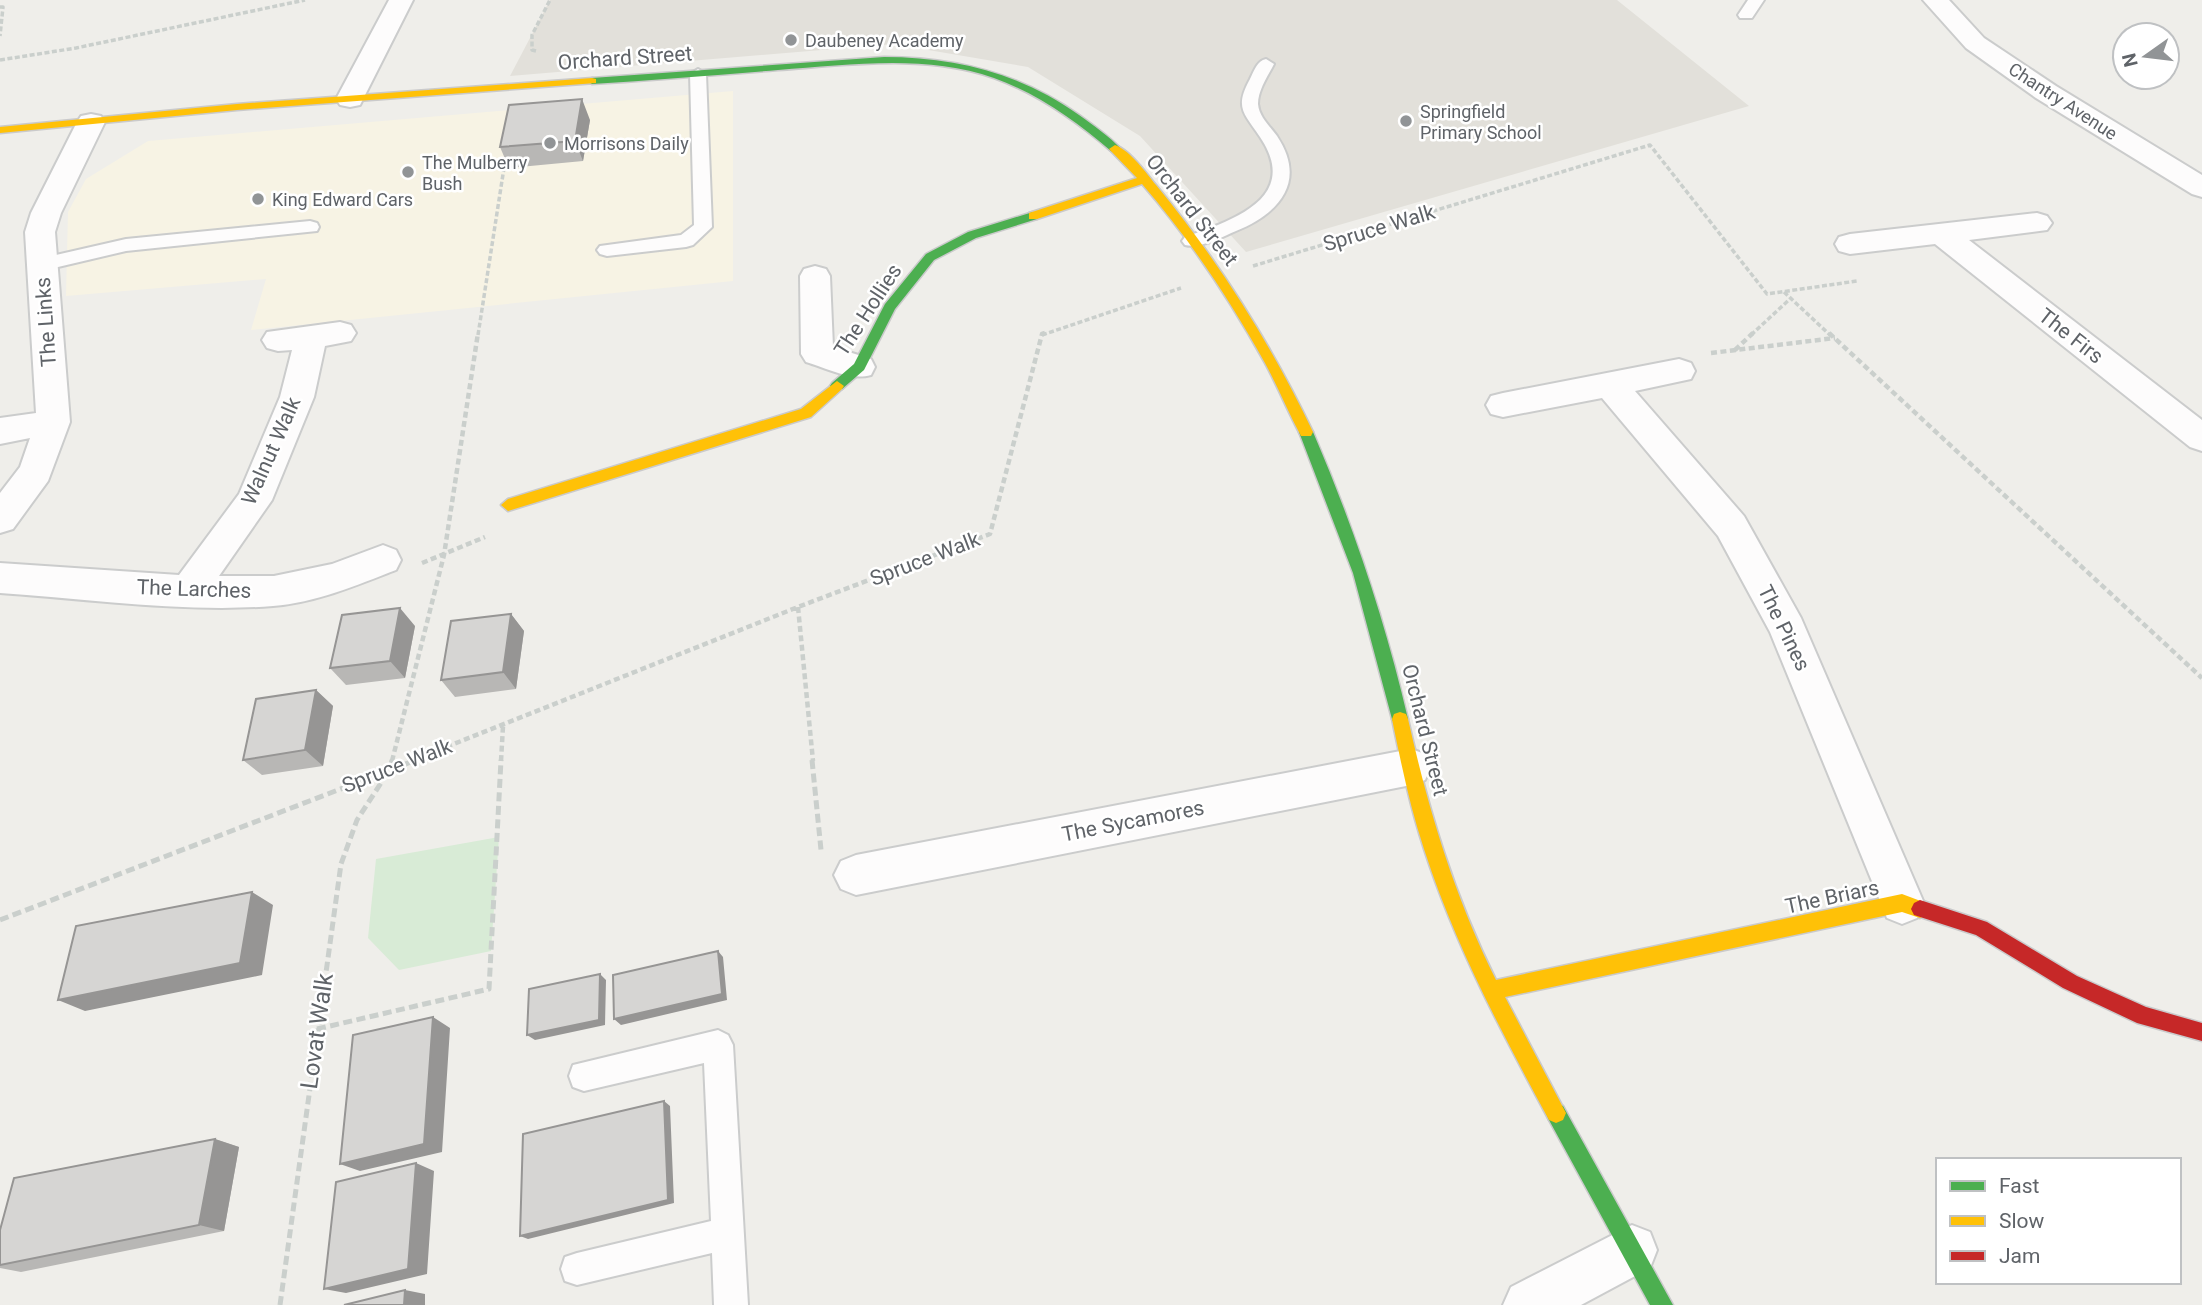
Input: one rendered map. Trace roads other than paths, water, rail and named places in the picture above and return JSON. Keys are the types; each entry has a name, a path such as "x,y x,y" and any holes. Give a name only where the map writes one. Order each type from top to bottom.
{"street":[{"path":"350,99 401,0"},
{"name":"Chantry Avenue","path":"1935,0 1975,43 2046,92 2202,188"},
{"name":"Orchard Street","path":"0,130 350,99 876,60 936,63 989,72 1053,101 1099,136 1146,179 1219,276 1256,332 1294,402 1341,511 1380,636 1411,767 1443,877 1490,991 1662,1305"},
{"name":"The Links","path":"0,519 36,472 53,422 40,232 46,213 91,122"},
{"name":"The Hollies","path":"508,505 806,413 859,367 890,307 930,257 972,235 1146,179"},
{"path":"1850,244 2037,223"},
{"name":"The Firs","path":"1941,234 2202,438"},
{"path":"815,276 817,354 859,367"},
{"name":"Walnut Walk","path":"188,591 254,500 297,397 310,336"},
{"path":"1503,405 1679,371"},
{"name":"The Pines","path":"1611,385 1731,526 1787,629 1902,903"},
{"path":"0,431 53,422"},
{"name":"The Larches","path":"0,578 188,591 274,590 335,578 383,560"},
{"name":"The Sycamores","path":"856,875 1411,767"},
{"name":"The Briars","path":"1490,991 1902,903 1981,928 2082,988 2144,1016 2202,1032"},
{"path":"1529,1305 1632,1250"}],"lane":[{"path":"1746,15 1756,0"},
{"path":"1192,241 1237,224 1254,214 1276,198 1281,187 1279,164 1271,140 1251,109 1250,99 1266,64"},
{"path":"607,250 686,241 703,227 698,74"},
{"path":"41,265 126,245 310,227"},
{"path":"584,1076 718,1045 731,1305"},
{"path":"577,1269 728,1233"}],"place":[{"name":"Daubeney Academy","path":"791,40"},
{"name":"Springfield Primary School","path":"1406,121"},
{"name":"Morrisons Daily","path":"550,143"},
{"name":"The Mulberry Bush","path":"408,172"},
{"name":"King Edward Cars","path":"258,199"}]}
